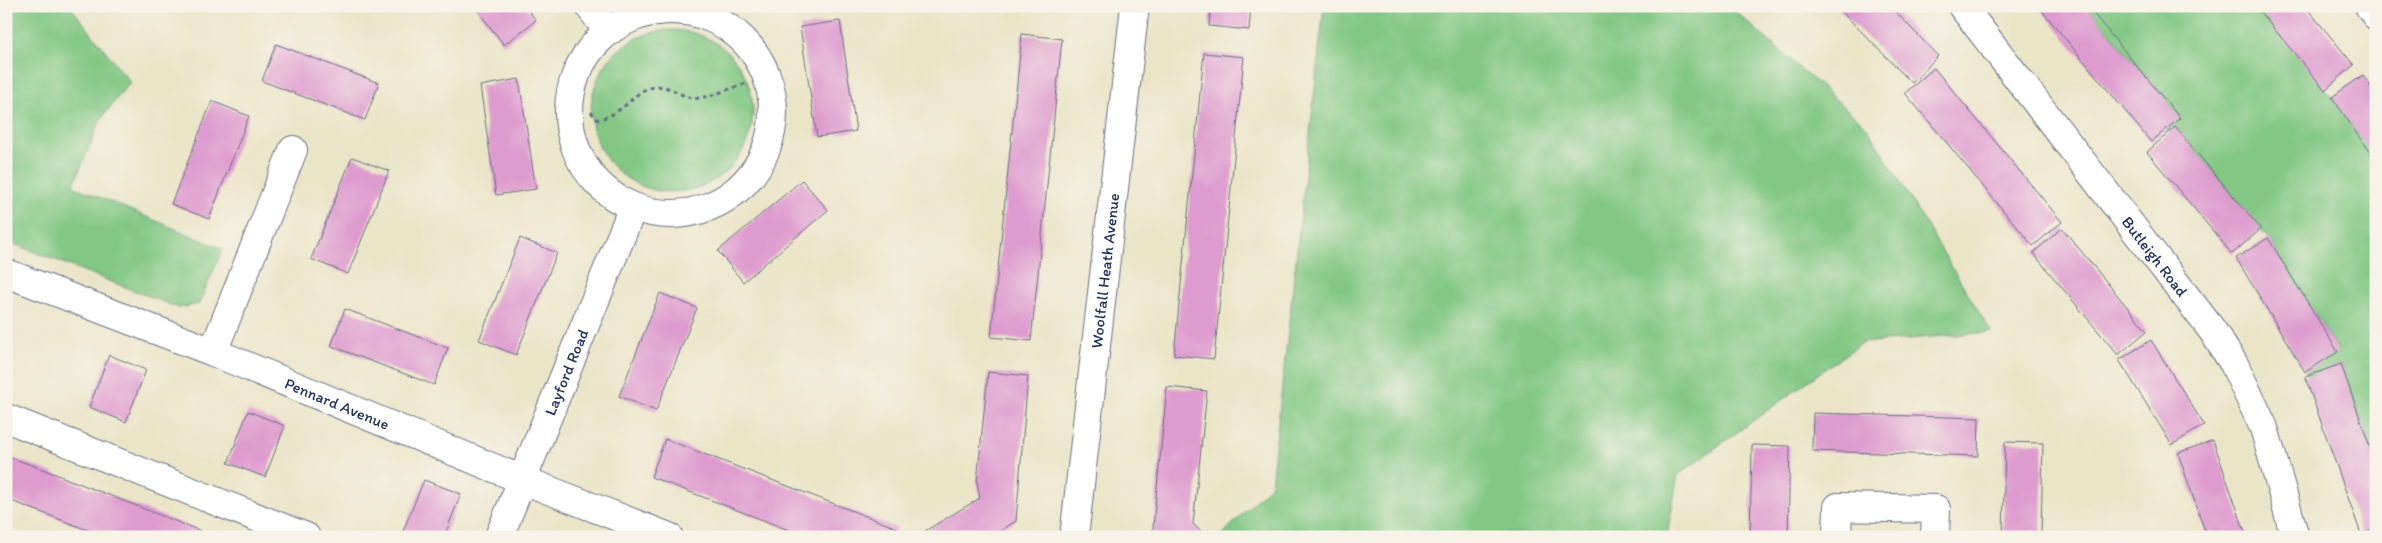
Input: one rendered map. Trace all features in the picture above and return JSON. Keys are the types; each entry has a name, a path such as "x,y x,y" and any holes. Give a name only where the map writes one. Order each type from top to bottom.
{"street":[{"path":"589,6 608,31"},
{"name":"Woolfall Heath Avenue","path":"1074,537 1122,139 1135,6"},
{"name":"Butleigh Road","path":"1962,6 2212,330 2234,364 2264,428 2295,537"},
{"path":"2368,6 2376,16"},
{"path":"670,10 702,15 731,30 754,53 768,82 773,114 767,147 751,176 727,198 697,211 665,214 633,207 606,192 586,170 573,141 568,111 573,81 587,53 608,31 637,16 670,10"},
{"path":"213,352 293,150"},
{"name":"Layford Road","path":"499,537 633,207"},
{"name":"Pennard Avenue","path":"6,273 213,352 523,480 669,537"},
{"path":"6,418 306,537"},
{"path":"1837,537 1838,506 1936,509 1935,537"}],"path":[{"path":"591,112 598,120 618,111 639,92 660,85 694,98 705,97 748,82"}],"green space":[{"path":"6,6 70,6 130,82 101,119 73,186 223,249 199,304 179,308 6,241"},
{"path":"1324,6 1729,6 1867,127 1991,332 1861,343 1678,475 1667,535 1499,534 1499,537 1220,537 1271,485"},
{"path":"2087,6 2255,6 2332,97 2376,159 2376,463 2341,364 2308,376 2305,372 2338,351 2268,238 2176,127 2170,132 2167,129 2180,117"},
{"path":"664,30 680,30 703,36 723,48 735,60 747,80 753,103 753,119 747,142 735,162 723,174 703,186 680,192 664,192 641,186 621,174 609,162 597,142 591,119 591,103 597,80 609,60 621,48 641,36"}],"building":[{"path":"474,6 525,6 536,20 504,45"},
{"path":"1211,6 1251,6 1249,30 1209,26"},
{"path":"1836,6 1890,6 1938,56 1912,83"},
{"path":"2038,6 2087,6 2180,118 2151,142"},
{"path":"2255,6 2305,6 2354,65 2325,90"},
{"path":"840,21 856,131 817,137 800,27"},
{"path":"1022,34 1062,39 1031,341 991,337"},
{"path":"276,44 379,83 365,120 262,81"},
{"path":"1204,53 1244,57 1214,359 1174,355"},
{"path":"1934,68 2062,222 2033,246 1905,93"},
{"path":"2363,75 2376,94 2376,162 2332,97"},
{"path":"519,79 536,189 496,195 480,86"},
{"path":"212,101 249,116 209,219 171,204"},
{"path":"2175,127 2261,229 2232,254 2147,152"},
{"path":"352,157 389,171 348,274 311,259"},
{"path":"802,180 828,210 743,282 718,251"},
{"path":"2062,228 2147,331 2118,355 2033,253"},
{"path":"520,238 557,253 516,355 479,340"},
{"path":"2268,238 2338,352 2305,372 2236,258"},
{"path":"660,293 697,308 656,411 619,396"},
{"path":"345,309 448,348 434,385 331,346"},
{"path":"2151,340 2204,425 2172,445 2119,360"},
{"path":"109,355 146,370 126,422 89,407"},
{"path":"2341,364 2376,464 2376,529 2361,534 2305,377"},
{"path":"988,372 1028,376 1016,521 990,537 915,537 980,498 977,482"},
{"path":"1167,387 1207,391 1193,524 1207,537 1152,537"},
{"path":"248,411 285,426 265,477 228,463"},
{"path":"1813,413 1979,418 1978,456 1812,451"},
{"path":"665,439 897,528 893,537 807,537 651,477"},
{"path":"2213,440 2246,535 2242,537 2207,537 2178,453"},
{"path":"2005,442 2043,443 2041,537 2003,537"},
{"path":"1752,445 1790,446 1788,537 1750,537"},
{"path":"6,456 216,537 106,537 6,499"},
{"path":"424,480 461,494 444,537 418,537 403,531"}]}
